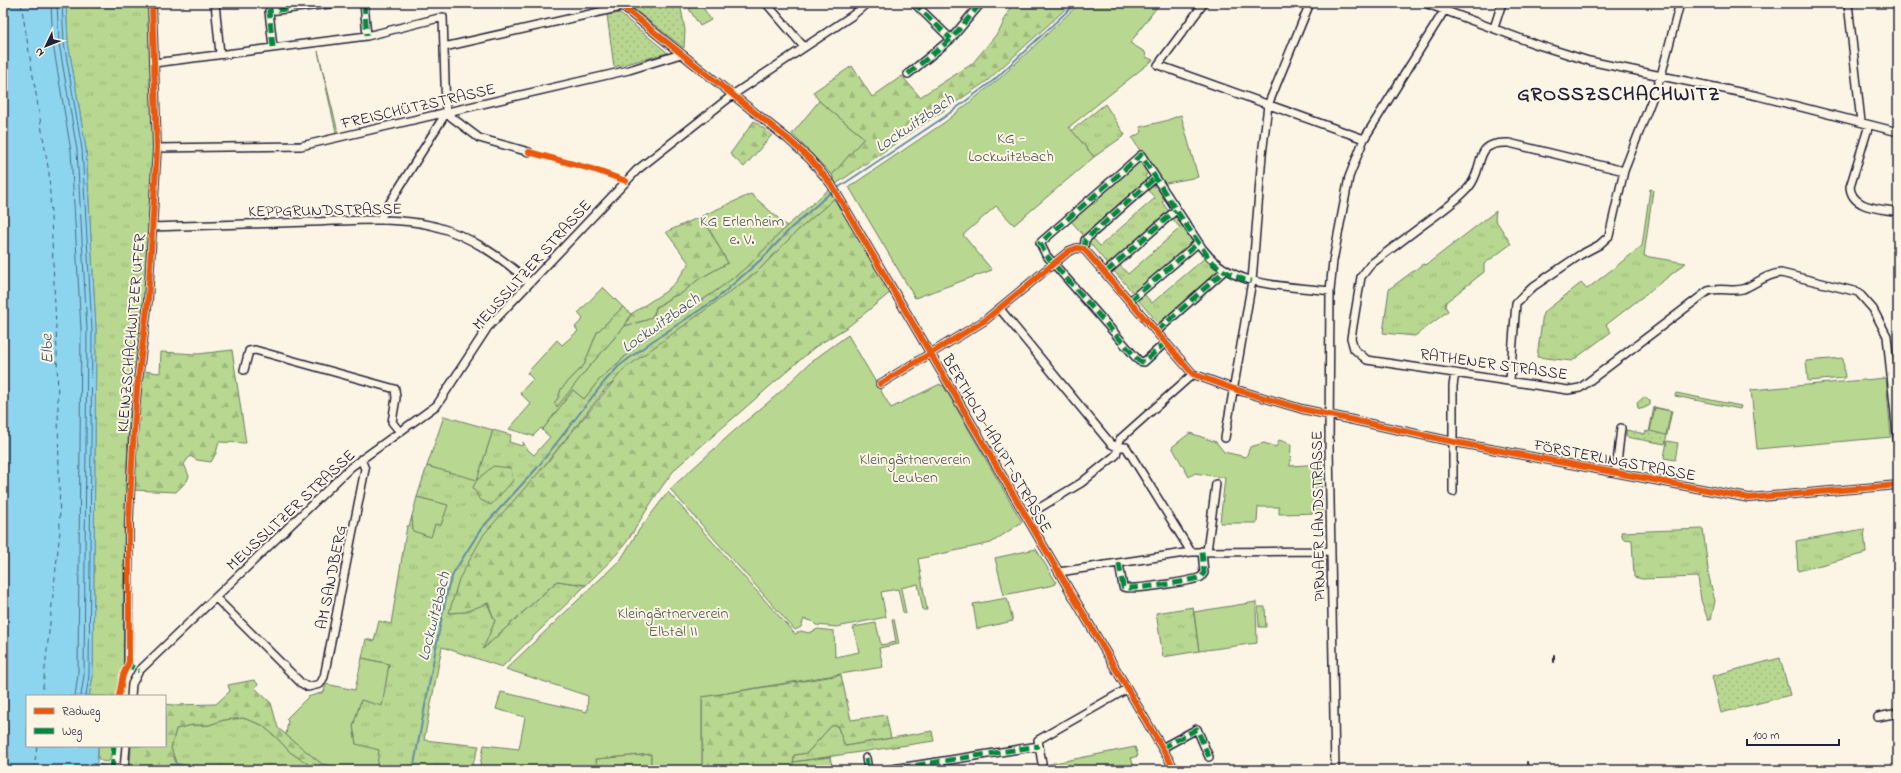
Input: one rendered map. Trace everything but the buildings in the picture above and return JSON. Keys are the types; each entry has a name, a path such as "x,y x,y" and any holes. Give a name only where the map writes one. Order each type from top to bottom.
{"street":[{"name":"KLEINZSCHACHWITZER UFER","path":"128,665 129,519 133,445 137,389 148,300 157,148 152,3"},
{"path":"215,3 220,54"},
{"path":"273,47 269,11 306,5 338,3"},
{"path":"364,3 367,36"},
{"path":"766,3 804,47"},
{"name":"MEUSSLITZER STRASSE","path":"130,695 132,684 139,672 351,466 429,411 442,399 488,327 529,282 638,170 733,95 856,13 867,3"},
{"path":"914,3 950,39"},
{"path":"908,74 950,39 981,3"},
{"path":"1204,3 1158,65 1343,131 1364,140"},
{"path":"1225,438 1252,281 1268,105 1310,3"},
{"path":"1425,3 1535,44 1589,61 1764,98 1898,132"},
{"name":"PIRNAER LANDSTRASSE","path":"1334,770 1330,291 1344,199 1351,169 1364,140 1449,3"},
{"path":"1494,28 1502,3"},
{"path":"1510,380 1516,303 1534,286 1580,255 1599,245 1610,236 1624,171 1661,76 1680,3"},
{"path":"1848,3 1861,122"},
{"path":"444,47 617,8 619,4"},
{"name":"BERTHOLD-HAUPT-STRASSE","path":"619,4 800,149 831,184 841,198 1175,770"},
{"path":"154,63 367,36 443,17 446,113 379,220"},
{"name":"FREISCHÜTZSTRASSE","path":"157,148 301,146 629,70 681,54"},
{"path":"446,113 479,138 529,152"},
{"path":"1869,125 1850,186 1851,194 1856,202 1898,212"},
{"name":"RATHENER STRASSE","path":"1624,171 1508,143 1498,142 1488,145 1481,155 1474,179 1470,186 1452,204 1370,264 1364,271 1358,294 1351,338 1354,349 1367,360 1510,380 1568,390 1580,388 1708,291 1717,288 1741,289 1773,273 1781,273 1858,292 1873,309 1887,336 1898,444"},
{"path":"1166,342 1144,362 1139,361 1046,255 1040,243 1141,155 1198,243 1211,261 1224,271 1245,280 1330,291"},
{"path":"1084,249 1085,240 1090,235 1155,178"},
{"path":"1106,272 1176,210"},
{"name":"KEPPGRUNDSTRASSE","path":"152,227 379,220 432,226 460,236 491,252 529,282"},
{"path":"1130,301 1198,243"},
{"path":"880,384 931,354 1000,309 1042,272 1069,251 1077,248 1084,249 1106,272 1193,374 1120,440 1116,455 1081,483 1026,516"},
{"path":"1157,331 1224,271"},
{"path":"1000,309 1111,444 1117,447 1126,447 1191,552"},
{"path":"244,370 249,351 256,350 396,389 392,422 400,432"},
{"path":"1453,492 1453,386 1455,373"},
{"name":"FÖRSTERLINGSTRASSE","path":"1193,374 1234,389 1330,416 1454,442 1616,471 1749,498 1898,484"},
{"path":"1616,471 1621,428"},
{"name":"AM SANDBERG","path":"216,598 305,686 320,684 324,677 365,469 361,459"},
{"path":"1120,563 1123,587 1127,589 1196,580 1201,577 1204,573 1204,551 1216,484"},
{"path":"1059,572 1191,552 1331,551"},
{"path":"1042,763 1038,740 1127,689"},
{"path":"1878,717 1898,713"},
{"path":"1162,748 1197,729 1209,757"},
{"path":"886,770 1039,746"},
{"path":"124,770 126,747"},
{"path":"866,758 868,770"}],"green space":[{"path":"66,3 148,3 154,149 143,326 134,387 127,663 121,674 118,695 89,695 93,676 96,329 86,149 68,42"},
{"path":"626,3 680,3 685,30 684,48"},
{"path":"700,3 711,20 700,26 689,9"},
{"path":"1012,3 1072,3 987,81 836,184 832,175 864,138 819,101 813,92 852,66 872,97 902,76 920,97 972,64 1000,30"},
{"name":"KG - Lockwitzbach","path":"1080,3 1160,3 1130,43 1145,52 1146,57 1153,60 1069,127 1094,157 1014,225 996,206 963,235 992,270 915,298 849,187 945,122 1000,78"},
{"path":"619,13 668,53 614,67 607,15"},
{"path":"318,51 338,132 336,132"},
{"path":"819,101 864,138 832,175 792,134"},
{"path":"1105,104 1125,135 1094,157 1071,131"},
{"path":"1181,115 1198,177 1161,184 1132,138 1142,132 1140,127 1165,121"},
{"path":"754,121 772,135 744,167 730,154"},
{"path":"1139,162 1144,164 1149,172 1145,176 1149,182 1085,237 1070,220 1089,204 1094,204 1101,197 1100,194"},
{"path":"1152,186 1159,188 1167,198 1162,202 1171,215 1110,267 1088,241 1092,237 1100,246 1155,198 1147,189"},
{"path":"1650,189 1653,190 1644,256 1686,263 1606,325 1611,332 1572,361 1537,357 1543,313 1581,283 1587,289 1642,246"},
{"path":"828,190 835,198 795,233 757,272 607,387 540,471 449,613 465,612 487,603 495,621 484,648 557,581 586,585 502,667 442,647 424,740 479,746 471,770 380,770 380,766 377,765 356,744 353,726 361,700 381,705 389,664 362,658 366,639 374,641 379,621 391,624 407,526 409,526 412,516 413,531 435,523 441,525 447,505 417,497 427,466 477,479 493,430 511,435 509,442 522,446 523,442 527,449 534,455 550,437 542,430 573,390 584,399 599,380 642,341 717,290 750,264 787,226"},
{"name":"KG Erlenheim e. V.","path":"751,194 787,226 750,264 717,290 642,341 599,380 584,399 573,390 543,429 541,428 533,436 509,429 531,404 520,393 533,379 527,373 557,340 562,345 578,331 575,327 583,319 578,313 603,287 623,307 597,332 584,365 561,389 558,398 554,403 557,407 588,368 625,326 647,320 654,315 656,308 670,298 682,293 699,279 728,263 702,216"},
{"path":"835,198 891,292 849,326 815,347 676,468 657,493 625,544 586,585 557,581 483,649 495,621 488,603 465,612 449,613 459,579 484,534 540,471 623,370 757,272 795,233"},
{"path":"1496,211 1495,219 1511,244 1484,264 1484,272 1446,302 1445,306 1448,311 1415,336 1383,333 1389,289 1423,264 1426,265"},
{"path":"702,216 728,263 699,279 682,293 670,298 656,307 654,315 647,320 625,326 631,314 665,292 676,282 689,263 666,232"},
{"path":"1172,218 1179,218 1197,243 1136,296 1113,270 1119,264 1128,274 1180,228"},
{"path":"1206,257 1222,274 1161,326 1138,300 1144,294 1152,303"},
{"path":"623,307 631,314 625,326 588,368 558,407 554,403 558,398 561,389 584,365 597,332"},
{"name":"Kleingärtnerverein Leuben","path":"848,335 891,408 940,384 941,386 943,385 1022,522 991,543 918,559 927,610 923,610 918,584 901,588 906,614 903,612 898,589 881,592 886,617 837,627 816,625 812,621 804,619 801,627 795,630 670,489 734,431 778,394 812,361"},
{"path":"232,350 246,443 219,442 216,453 211,462 197,460 190,456 184,464 189,476 187,481 176,492 132,490 139,392 143,371 160,373 161,352 198,354"},
{"path":"1843,358 1845,378 1808,381 1806,361"},
{"path":"1886,378 1891,437 1757,449 1751,390"},
{"path":"1676,393 1741,406 1740,409 1675,396"},
{"path":"1644,397 1650,401 1650,405 1642,409 1638,408 1637,403"},
{"path":"1654,407 1672,411 1665,444 1626,437 1626,430 1645,434 1646,431 1649,432"},
{"path":"1655,408 1671,411 1666,435 1650,431"},
{"path":"444,416 493,430 477,480 427,466"},
{"path":"1190,433 1216,442 1224,452 1246,457 1250,447 1264,443 1276,447 1279,440 1291,444 1290,466 1321,464 1322,513 1279,514 1279,507 1258,507 1257,523 1220,523 1225,478 1195,473 1189,477 1172,447"},
{"path":"1667,441 1678,443 1675,460 1664,458"},
{"path":"493,466 511,468 513,481 491,505 479,499 473,487 477,480"},
{"name":"Kleingärtnerverein Elbtal II","path":"668,492 795,634 801,631 809,633 818,629 834,631 835,657 859,652 853,627 876,623 881,645 896,642 892,619 894,619 899,644 879,648 883,667 702,697 702,770 651,770 651,754 596,759 597,770 479,770 484,745 519,749 525,717 496,709 501,692 587,712 588,696 506,669 621,559 639,530"},
{"path":"417,497 448,505 441,525 435,524 431,537 413,531 412,516"},
{"path":"1703,529 1709,577 1715,601 1711,620 1708,620 1701,600 1698,577 1642,579 1634,577 1632,540 1623,539 1621,532"},
{"path":"1864,529 1866,553 1798,571 1796,541"},
{"path":"1036,549 1056,582 1054,585 1004,595 995,558"},
{"path":"1007,598 1013,621 977,629 973,604"},
{"path":"1256,602 1257,643 1199,651 1194,612"},
{"path":"1193,607 1199,651 1163,657 1156,613"},
{"path":"1258,607 1265,607 1266,627 1259,627"},
{"path":"362,658 389,664 382,706 361,700 353,726 356,744 379,750 377,765 380,766 380,770 350,770 322,764 286,735 288,721 286,719 308,697 324,692 326,684 355,690"},
{"path":"1780,658 1790,695 1721,713 1712,676"},
{"path":"841,675 851,720 886,715 891,738 845,746 837,725 831,726 807,753 794,755 793,770 702,770 702,697"},
{"path":"254,680 258,684 255,688 271,703 278,728 322,764 350,770 317,770 290,752 262,725 243,718 224,720 209,725 192,725 176,729 171,748 178,769 180,770 130,770 131,747 166,747 166,704 216,704 230,691 228,685"},
{"path":"243,718 262,725 290,752 317,770 178,770 171,748 176,729 192,725 209,725 224,720"},
{"path":"837,725 845,746 932,731 934,741 793,762 794,755 807,753 831,726"},
{"path":"98,747 112,747 111,757 108,762 101,761 98,758"},
{"path":"1135,747 1138,756 1131,758 1135,770 1019,770"},
{"path":"651,754 651,770 597,770 596,759"},
{"path":"830,757 833,770 793,770 793,762"}],"water":[{"name":"Elbe","path":"3,3 66,3 68,42 86,149 96,329 93,676 89,695 26,695 26,747 98,747 97,763 92,770 3,770"}],"waterway":[{"name":"Lockwitzbach","path":"413,770 440,626 448,588 454,572 481,529 537,468 604,382 619,366 651,342 715,300 764,257 791,228 830,193 943,118 994,80 1076,3"},
{"name":"Lockwitzbach","path":"94,764 121,769"},
{"name":"Lockwitzbach","path":"136,770 177,764 211,770"}],"ferry route":[{"path":"21,3 49,173 57,350 60,531 42,695"},
{"path":"34,770 37,747"}],"tram line":[{"path":"615,3 799,151 830,185 1173,770"}],"railway":[{"path":"1554,655 1554,662"},
{"path":"1527,762 1528,770"}],"marked path":[{"path":"273,47 269,11 338,3"},
{"path":"364,3 367,36"},
{"path":"914,3 951,39"},
{"path":"908,74 951,39 981,3"},
{"path":"1166,342 1144,362 1139,361 1046,255 1040,243 1141,155 1211,261 1224,271 1245,280 1252,281"},
{"path":"1084,249 1085,240 1155,178"},
{"path":"1106,272 1176,210"},
{"path":"1130,301 1198,243"},
{"path":"1157,331 1224,271"},
{"path":"1119,563 1123,587 1137,588 1161,585 1201,577 1204,573 1202,551"},
{"path":"126,668 128,665 139,671"},
{"path":"1162,748 1197,729 1209,757"},
{"path":"886,770 1039,746"},
{"path":"112,770 114,747"},
{"path":"866,758 868,770"}],"cycle path":[{"path":"119,695 123,675 129,662 129,519 133,445 137,389 148,301 157,148 152,3"},
{"path":"618,3 788,139 810,159 831,184 1175,770"},
{"path":"529,152 595,170 626,181"},
{"path":"880,384 984,321 1069,251 1077,248 1084,249 1193,374 1234,389 1302,409 1454,442 1749,498 1898,485"}],"district":[{"name":"GROSSZSCHACHWITZ","path":"1619,93"}]}
